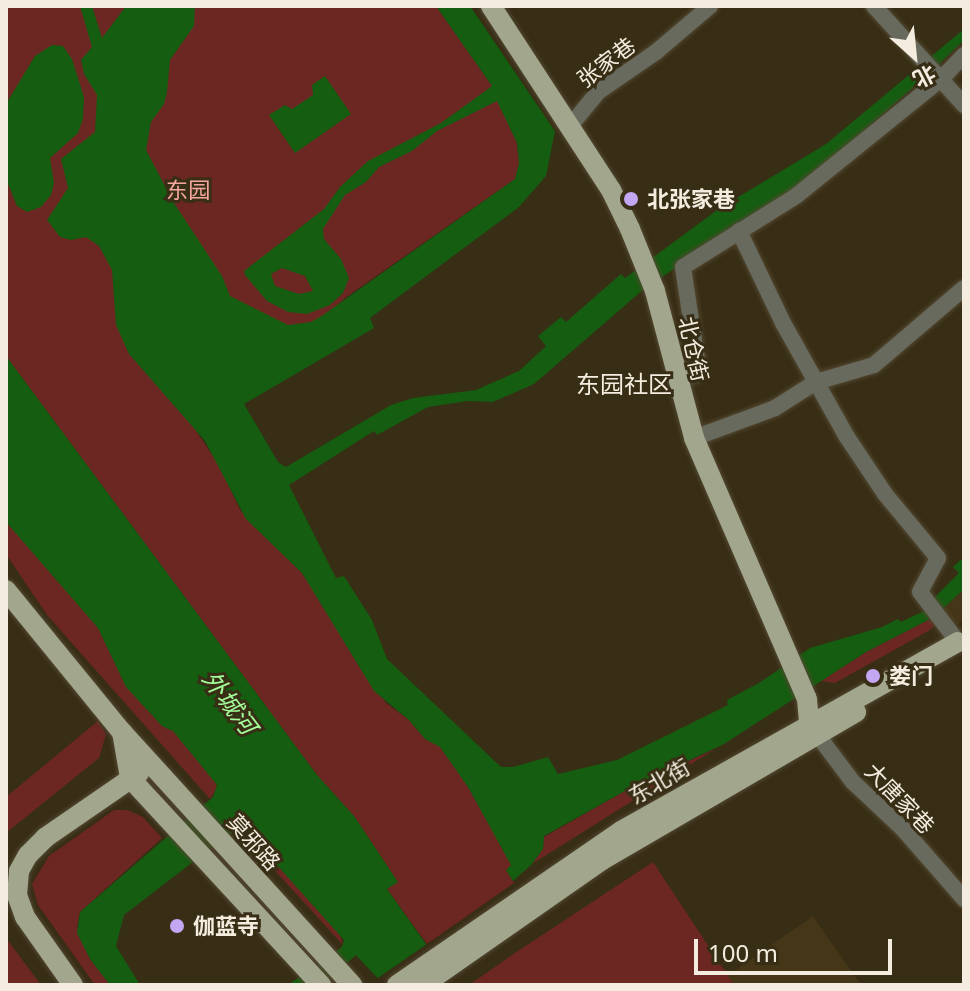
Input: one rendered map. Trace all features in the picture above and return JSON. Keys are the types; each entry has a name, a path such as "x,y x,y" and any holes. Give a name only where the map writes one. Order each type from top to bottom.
{"main road":[{"name":"北仓街","path":"491,6 611,190 643,259 655,291 694,438 807,699 813,730"},
{"name":"莫邪路","path":"6,590 122,732 348,981"},
{"name":"东北街","path":"397,985 571,863 813,730 961,640"},
{"name":"莫邪路","path":"122,732 130,778"},
{"path":"73,985 25,917 17,895 19,871 28,855 46,837 152,765"},
{"path":"130,778 321,985"},
{"name":"东北街","path":"423,985 690,799"}],"street":[{"name":"张家巷","path":"571,125 598,92 656,52 710,6"},
{"path":"874,6 964,105"},
{"path":"677,377 699,373 683,267 796,196 932,71 964,55"},
{"path":"739,231 816,382 885,494 938,558 920,592 961,640"},
{"path":"694,438 775,408 816,382 874,365 964,288"},
{"name":"大唐家巷","path":"813,730 853,782 903,829 964,899"}],"shaded area":[{"path":"964,589 964,620 950,629 938,613"},
{"path":"813,916 861,985 734,985 727,976"}],"green space":[{"name":"东园","path":"6,6 436,6 492,86 517,143 519,163 515,179 349,295 192,425 219,465 240,510 302,573 386,703 409,720 425,739 440,746 468,787 512,865 506,870 514,883 427,944 387,889 397,881 354,816 317,775 6,356"},
{"path":"6,522 98,628 120,673 162,726 173,731 215,778 217,788 210,799 47,615 6,554"},
{"path":"934,617 936,624 930,630 835,683 821,681 866,652"},
{"path":"98,721 106,734 99,758 6,833 6,797"},
{"path":"715,749 532,864 543,849 544,837 632,787"},
{"path":"114,810 127,810 143,817 162,838 80,912 77,926 90,959 110,985 95,985 38,905 32,884 49,856"},
{"path":"245,826 340,934 343,945 235,827"},
{"path":"653,862 734,985 469,985 515,953"},
{"path":"6,938 41,985 6,985"}],"water":[{"path":"80,6 92,6 102,38 126,6 195,6 194,26 170,60 164,104 151,122 146,150 174,203 222,276 230,296 288,325 311,322 323,315 515,179 519,163 517,143 497,101 437,131 412,151 379,167 366,182 345,195 323,229 324,239 341,259 349,278 343,293 330,305 307,314 288,312 267,301 245,275 244,271 324,209 340,187 368,161 441,123 492,86 436,6 470,6 555,131 546,176 519,207 370,318 374,328 244,404 278,462 286,467 391,405 413,398 476,390 519,371 546,346 538,336 561,317 566,322 621,274 625,278 720,208 826,144 964,29 964,40 931,72 802,184 644,289 534,384 493,402 468,401 428,407 377,435 374,431 289,485 336,578 344,576 372,620 387,659 501,767 513,767 548,757 558,774 617,760 728,705 727,700 759,683 810,648 882,627 898,619 901,622 928,609 932,600 959,573 953,567 964,557 964,589 934,617 866,652 724,744 632,787 544,836 543,849 513,881 506,870 511,865 468,787 440,747 425,739 409,720 374,691 302,573 246,519 205,441 129,354 116,325 112,270 99,246 86,237 71,240 60,237 47,220 68,188 61,159 95,132 97,95 84,74 81,60 92,47","holes":["282,268 305,276 313,291 299,294 275,286 271,274"]},
{"path":"52,45 63,46 72,59 84,97 83,119 78,133 50,158 54,183 51,195 41,207 27,212 17,206 6,179 6,104 35,56"},
{"path":"325,76 351,114 295,153 269,115 285,105 292,109 313,95 312,85"},
{"name":"外城河","path":"6,356 317,775 354,816 398,882 387,889 455,985 384,985 356,955 322,985 288,985 342,947 344,940 241,825 124,915 116,946 140,985 110,985 90,959 77,933 80,912 213,797 217,785 173,731 162,726 126,687 98,628 6,522"}],"pier":[{"path":"430,942 458,981 452,985 379,985 375,980"}],"place":[{"name":"北张家巷","path":"631,199"},
{"name":"娄门","path":"873,676"},
{"name":"伽蓝寺","path":"177,926"}],"district":[{"name":"东园社区","path":"624,384"}]}
